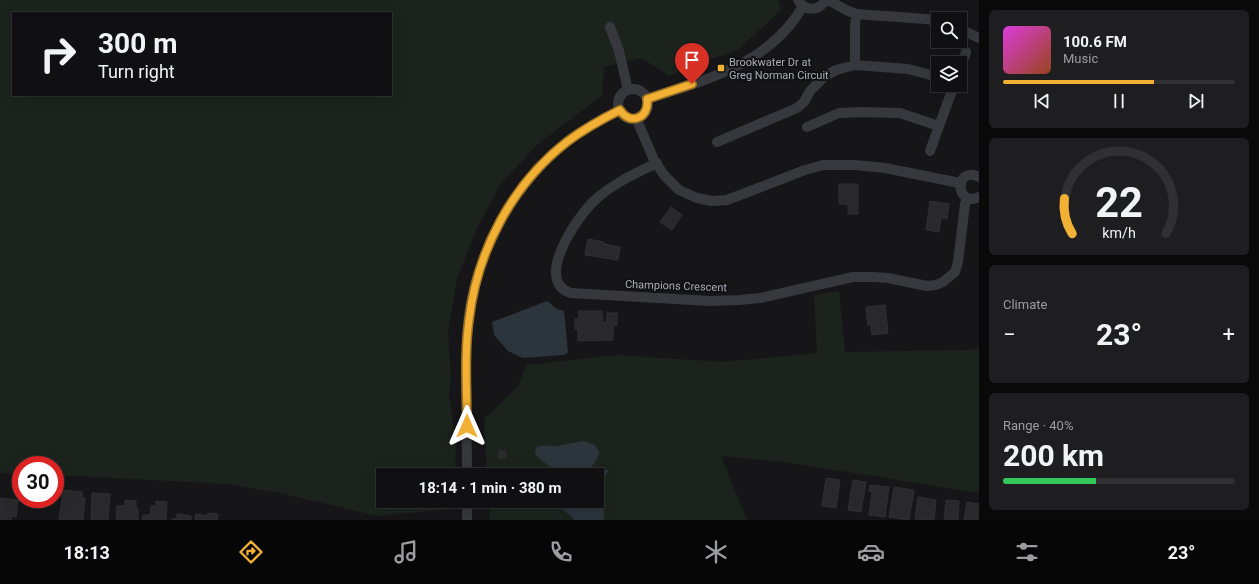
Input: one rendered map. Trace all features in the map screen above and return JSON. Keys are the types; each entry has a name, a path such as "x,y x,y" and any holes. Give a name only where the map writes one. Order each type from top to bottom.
{"street":[{"path":"647,99 708,80 746,62 766,48 786,29 797,16 800,3 812,9 818,8 827,0 856,14 931,20"},
{"path":"855,65 856,14"},
{"path":"610,27 619,51 628,90"},
{"path":"967,32 979,38"},
{"path":"965,56 966,52"},
{"path":"718,142 797,108 804,102 810,92 825,76 836,70 855,65 908,69 931,75"},
{"path":"628,90 637,90 642,92 647,99 647,109 645,113 636,118 627,117 620,110 619,100 628,90"},
{"path":"930,150 951,92"},
{"path":"467,468 467,335 473,291 488,246 502,218 524,185 541,166 568,142 593,124 620,110"},
{"path":"807,126 839,113 862,112 900,113 939,126"},
{"path":"636,118 657,163 664,174 678,190 697,198 712,201 727,200 805,170 823,165 855,165 885,168 954,182 960,185"},
{"name":"Champions Crescent","path":"657,163 628,177 612,187 593,202 570,231 556,263 555,269 557,282 564,291 571,293 710,301 760,298 853,278 888,278 927,286 936,285 943,282 955,272 958,262 965,204 968,198"},
{"path":"979,175 967,176 960,185 962,193 968,198 972,199 979,197"},
{"path":"467,508 467,520"}],"shaded area":[{"path":"0,0 777,0 779,2 781,10 738,50 693,65 669,76 642,58 604,67 602,96 537,145 500,185 476,230 457,279 448,331 451,379 449,396 456,443 455,468 376,468 376,508 453,509 378,516 284,494 228,484 64,475 64,456 12,456 12,474 0,473"},
{"path":"839,291 845,352 966,350 979,348 979,493 791,463 721,456 747,520 490,520 489,508 604,508 604,468 487,468 484,419 518,387 526,365 617,355 723,362 817,353 814,295"},
{"path":"547,301 557,309 564,311 568,352 565,355 523,358 508,351 494,335 492,322"},
{"path":"584,441 595,445 599,452 597,459 590,468 552,468 540,459 535,452 536,448 544,445 558,446"},
{"path":"607,469 608,470 604,479 604,472"},
{"path":"561,508 603,508 604,520 575,520"}],"building":[{"path":"839,184 858,184 858,214 848,214 848,204 839,204"},
{"path":"930,201 949,204 947,219 941,218 939,232 926,230"},
{"path":"671,207 682,215 672,230 660,222"},
{"path":"588,239 620,247 618,260 585,255"},
{"path":"885,305 888,333 872,335 871,325 868,325 866,307"},
{"path":"579,311 602,311 603,322 607,322 607,313 617,313 617,325 613,325 613,340 578,341 578,329 575,329 575,319 579,319"},
{"path":"499,451 505,451 506,458 499,458"},
{"path":"826,478 840,480 836,508 822,506"},
{"path":"853,480 866,482 861,512 848,510"},
{"path":"870,485 889,487 885,517 869,515 872,492 869,491"},
{"path":"894,487 914,490 909,520 889,517"},
{"path":"64,490 82,492 82,498 85,498 83,520 59,520 61,508 64,508"},
{"path":"92,493 110,494 108,520 91,520"},
{"path":"918,497 936,500 934,520 915,519"},
{"path":"0,498 12,499 12,508 17,508 16,517 11,516 11,520 0,520"},
{"path":"125,500 136,501 138,520 116,520 117,506 125,506"},
{"path":"946,500 959,501 958,520 944,520"},
{"path":"156,501 167,502 166,520 142,520 143,515 150,515 151,506 156,506"},
{"path":"967,502 979,504 979,520 964,520"},
{"path":"208,513 218,514 217,520 195,520 196,514 207,516"},
{"path":"177,514 191,516 191,520 172,520 177,519"}],"place":[{"name":"Brookwater Dr at Greg Norman Circuit","path":"721,68"}],"route":[{"path":"467,426 467,335 473,291 488,246 502,218 524,185 541,166 568,142 593,124 620,110 627,117 636,118 641,116 647,109 647,99 692,84"}]}
